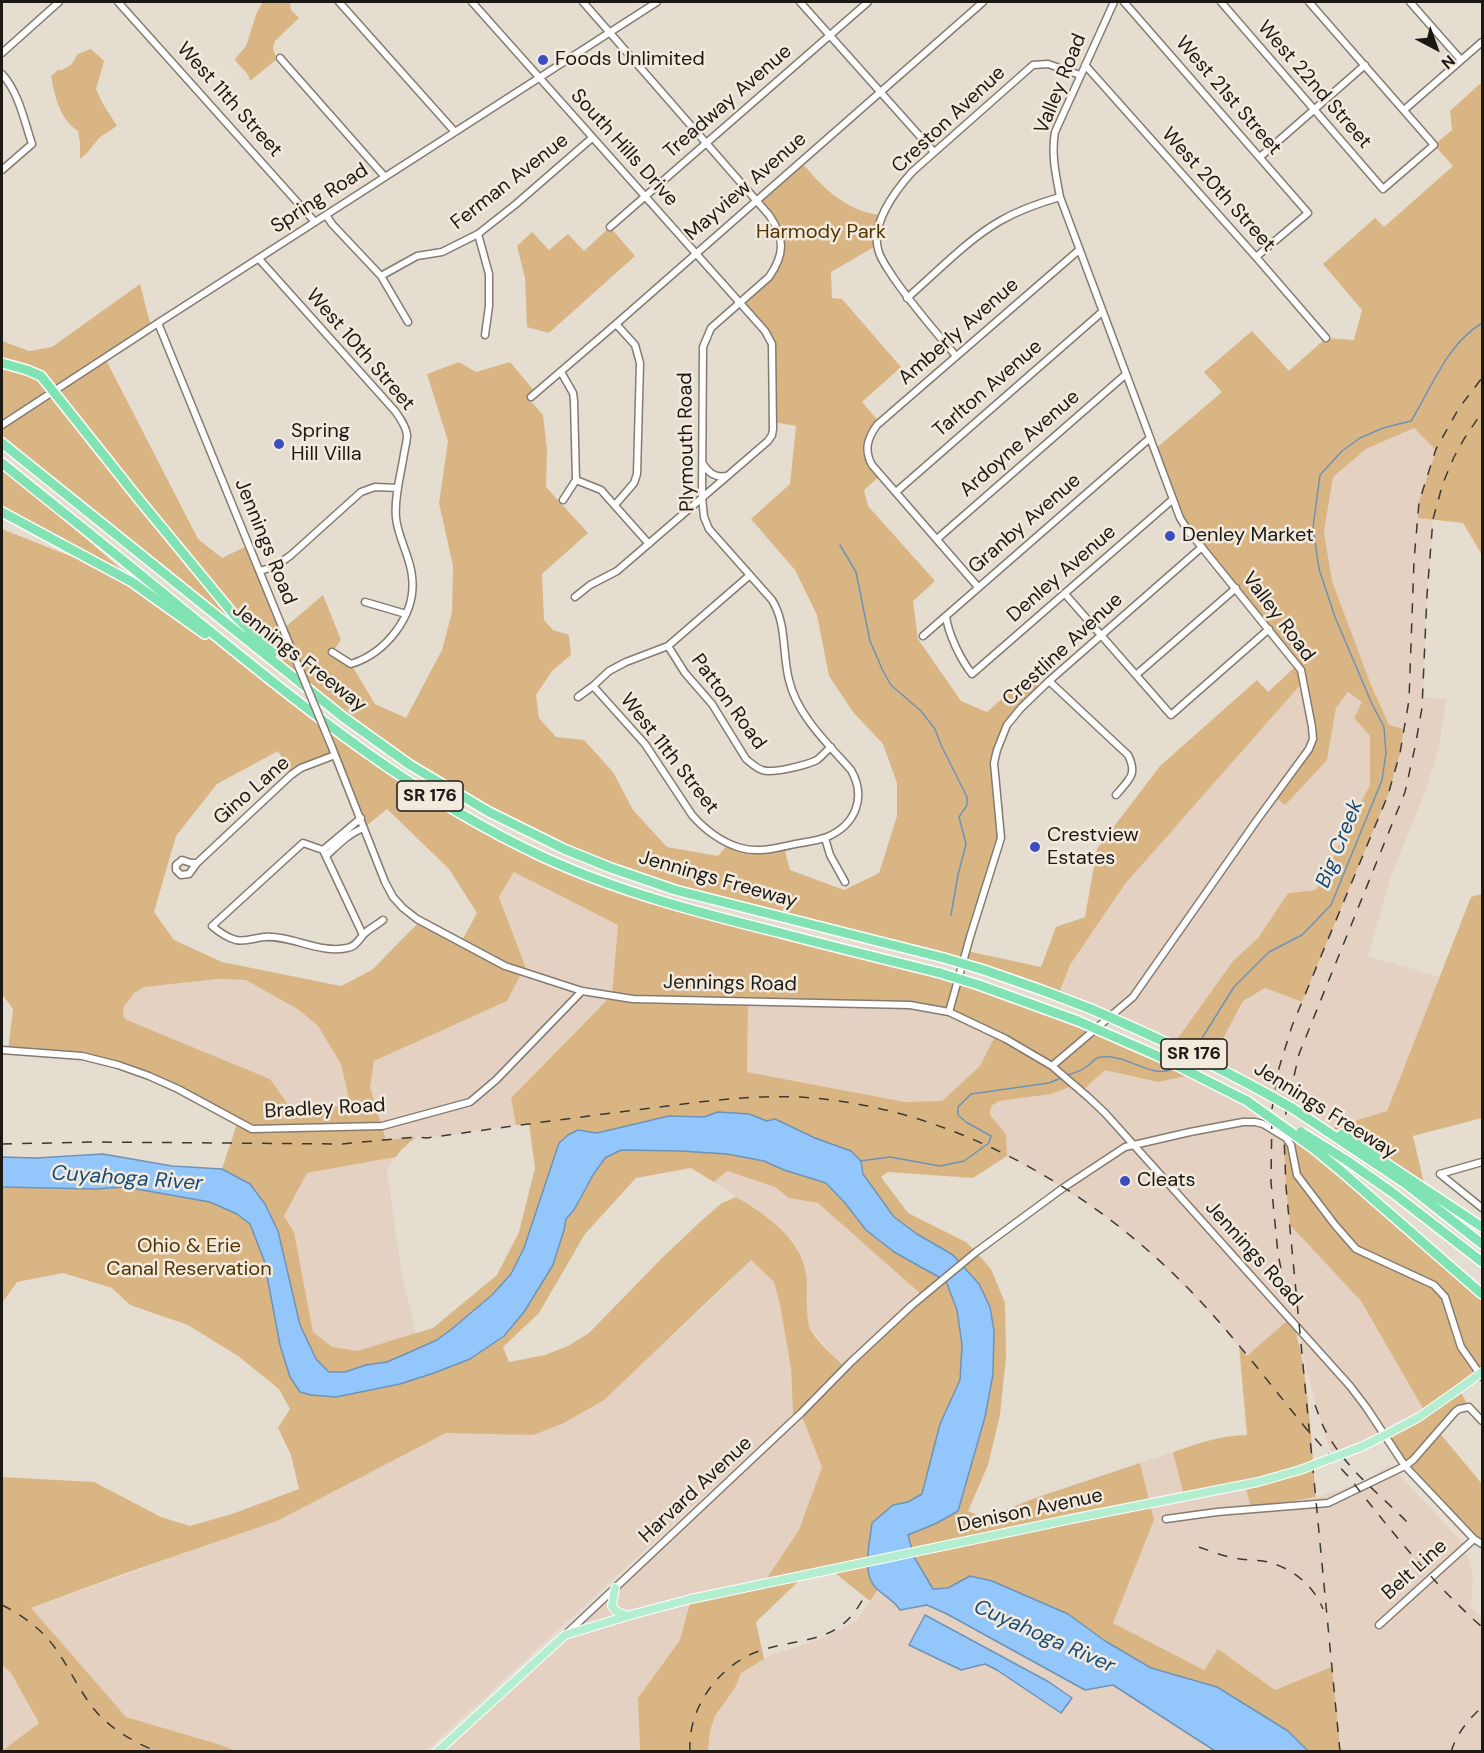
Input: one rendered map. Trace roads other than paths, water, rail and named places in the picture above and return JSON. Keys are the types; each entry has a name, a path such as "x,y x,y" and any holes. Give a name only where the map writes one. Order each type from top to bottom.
{"highway":[{"path":"2,363 41,376 234,615 314,692"},
{"name":"Jennings Freeway","path":"2,443 343,717 431,779 489,812 564,849 611,868 685,892 944,958 1091,1009 1189,1052 1320,1121 1362,1149 1482,1244"},
{"name":"Jennings Freeway","path":"2,463 234,651 378,762 462,815 544,858 656,901 979,985 1078,1021 1152,1053 1247,1101 1346,1160 1482,1262"},
{"path":"2,512 132,582 189,623 234,651"},
{"path":"1247,1101 1313,1148 1482,1294"},
{"path":"1362,1149 1482,1227"}],"main road":[{"name":"Denison Avenue","path":"564,1635 691,1599 1252,1483 1300,1470 1361,1447 1387,1434 1419,1417 1482,1374"},
{"path":"615,1588 612,1606 616,1611 627,1616"},
{"name":"Harvard Avenue","path":"437,1752 564,1635"}],"street":[{"path":"2,53 59,2"},
{"name":"West 11th Street","path":"118,2 315,222"},
{"path":"339,2 455,132"},
{"name":"South Hills Drive","path":"472,2 765,331 772,344 772,435 728,475"},
{"name":"Plymouth Road","path":"583,2 770,215 777,226 781,249 776,266 769,278 711,328 703,347 702,497 704,517 709,529 772,600 779,614 789,680 796,699 807,718 856,778 858,800 855,812 840,830 825,838"},
{"name":"Spring Road","path":"2,425 657,2"},
{"path":"800,2 934,152"},
{"name":"Treadway Avenue","path":"610,227 868,2"},
{"name":"Mayview Avenue","path":"531,397 983,2"},
{"name":"Valley Road","path":"1052,1066 1133,997 1309,749 1313,739 1301,670 1186,528 1172,500 1060,197 1053,161 1055,132 1114,2"},
{"name":"West 21st Street","path":"1124,2 1308,213 1256,257"},
{"name":"West 22nd Street","path":"1221,2 1383,189 1434,145 1404,110"},
{"path":"1309,2 1404,110 1482,42"},
{"path":"1410,2 1461,60"},
{"path":"280,58 385,177"},
{"name":"Creston Avenue","path":"907,298 886,266 878,248 878,230 893,196 912,172 1033,65 1048,64 1080,75"},
{"name":"West 20th Street","path":"1085,65 1326,338"},
{"path":"1260,157 1365,65"},
{"path":"2,74 9,81 15,93 32,144 2,170"},
{"name":"Ferman Avenue","path":"381,276 417,256 442,252 478,234 592,138"},
{"path":"956,356 907,298 982,233 1016,213 1060,197"},
{"path":"326,215 381,276 408,322"},
{"path":"478,234 489,274 489,306 485,335"},
{"name":"Amberly Avenue","path":"896,492 868,458 867,445 877,425 1079,250"},
{"name":"West 10th Street","path":"259,259 402,421 407,434 398,488 396,518 412,577 411,596 406,614"},
{"name":"Tarlton Avenue","path":"896,492 1102,312"},
{"name":"Jennings Road","path":"158,323 361,818 385,882 393,897 403,908 417,919 505,966 582,991 633,999 900,1005 949,1012 1006,1039 1052,1066 1076,1085 1134,1145 1350,1386 1405,1466 1474,1539 1482,1544"},
{"path":"615,505 634,483 637,474 639,412 639,363 635,345 616,324"},
{"path":"561,372 573,393 576,480 563,500"},
{"name":"Ardoyne Avenue","path":"937,538 1125,375"},
{"name":"Granby Avenue","path":"923,636 1150,438"},
{"path":"702,464 715,475 728,475"},
{"path":"575,597 590,585 617,571 728,475"},
{"path":"576,480 601,490 649,544"},
{"path":"260,571 276,566 291,555 361,492 375,487 398,488"},
{"path":"896,492 978,587"},
{"name":"Denley Avenue","path":"946,616 962,660 972,674 1172,500"},
{"name":"Crestline Avenue","path":"949,1012 1000,838 994,763 1007,725 1049,681 1202,548"},
{"path":"578,697 609,671 668,646 750,575"},
{"path":"1136,675 1236,588"},
{"path":"1065,594 1171,714 1269,629"},
{"path":"332,652 351,664 366,659 396,633 406,614 365,602"},
{"name":"Patton Road","path":"668,646 685,673 712,704 746,759 754,766 764,771 775,771 818,759 831,747"},
{"path":"1049,681 1128,755 1133,765 1131,776 1116,795"},
{"name":"West 11th Street","path":"593,686 645,744 692,815 714,834 742,848 759,850 777,849 825,838"},
{"name":"Gino Lane","path":"197,863 291,775 334,752"},
{"path":"325,853 361,818"},
{"path":"325,853 364,828"},
{"path":"825,838 830,855 846,882"},
{"path":"363,935 325,853 303,843 213,926 236,940 249,941 264,937 328,949 349,948 360,942 363,935 382,920"},
{"name":"Bradley Road","path":"2,1050 82,1056 118,1065 178,1089 252,1129 382,1126 470,1102 496,1080 582,991"},
{"name":"Harvard Avenue","path":"564,1635 797,1417 875,1339 976,1252 1121,1148 1243,1122 1263,1124 1286,1138 1291,1145 1297,1175 1335,1226 1356,1249 1426,1281 1445,1297 1461,1347 1482,1374"},
{"path":"1482,1162 1440,1174 1482,1208"},
{"path":"1166,1519 1217,1512 1328,1503 1405,1466 1459,1409 1469,1407 1482,1421"},
{"name":"Belt Line","path":"1379,1625 1474,1539"}],"water":[{"name":"Cuyahoga River","path":"718,1112 749,1114 767,1121 775,1119 815,1138 851,1151 861,1161 863,1174 894,1217 917,1234 953,1255 979,1284 990,1307 994,1331 993,1374 985,1417 958,1511 908,1535 914,1557 933,1589 948,1588 970,1576 992,1581 1068,1614 1105,1641 1151,1668 1217,1687 1288,1731 1308,1751 1215,1751 1113,1685 1085,1690 927,1605 900,1610 876,1588 871,1582 868,1566 872,1523 893,1505 908,1502 922,1494 940,1424 960,1380 962,1345 957,1310 946,1281 894,1252 866,1230 826,1183 764,1161 727,1154 621,1150 605,1158 593,1175 574,1210 566,1219 553,1265 524,1312 504,1336 470,1359 434,1373 400,1384 336,1397 300,1392 290,1377 280,1345 264,1260 250,1224 237,1214 210,1202 125,1187 96,1189 2,1187 2,1157 36,1158 103,1154 172,1166 222,1169 250,1184 265,1204 278,1231 300,1325 316,1359 329,1372 345,1372 366,1365 387,1362 437,1340 492,1295 511,1274 524,1248 559,1143 568,1135 578,1130 597,1133 669,1116 704,1117"},
{"path":"925,1615 1049,1682 1072,1698 1061,1713 985,1664 961,1670 909,1645"}],"waterway":[{"name":"Big Creek","path":"1194,1051 1234,987 1269,952 1302,935 1331,905 1382,780 1386,753 1384,727 1335,617 1319,569 1313,527 1320,475 1342,451 1360,438 1383,428 1411,421 1450,354 1459,342 1482,323"},
{"path":"840,545 856,572 870,641 883,671 891,685 921,711 935,729 967,797 967,805 959,817 966,844 951,915"},
{"name":"Big Creek","path":"1068,1075 1082,1070 1097,1058 1107,1057 1155,1071 1172,1069"},
{"name":"Big Creek","path":"1182,1064 1190,1058"},
{"name":"Big Creek","path":"860,1161 890,1157 940,1166 964,1161 989,1143 991,1136 958,1115 958,1107 971,1094 1049,1083 1061,1078"}],"railway":[{"path":"1285,1288 1278,1254 1271,1182 1272,1109 1279,1068 1292,1026 1388,795 1400,753 1409,700 1414,561 1419,502 1436,449 1459,408 1482,378"},
{"path":"1340,1752 1286,1187 1284,1136 1286,1112 1299,1054 1405,792 1422,708 1433,519 1443,483 1454,457 1482,412"},
{"path":"2,1144 95,1142 342,1144 427,1138 679,1104 768,1097 813,1098 870,1106 925,1121 980,1142 1032,1168 1082,1199 1129,1234 1172,1273 1225,1328 1411,1554 1445,1592 1482,1627"},
{"path":"1315,1405 1326,1432 1345,1460 1409,1524"},
{"path":"1199,1547 1225,1556 1263,1561 1282,1567 1307,1584 1323,1609"},
{"path":"690,1752 690,1736 700,1704 708,1690 731,1666 759,1651 830,1632 842,1625 863,1599"},
{"path":"2,1605 26,1619 46,1637 99,1715 112,1727 158,1752"},
{"path":"1451,1752 1464,1727 1482,1707"}],"place":[{"name":"Foods Unlimited","path":"543,60"},
{"name":"Spring Hill Villa","path":"279,444"},
{"name":"Denley Market","path":"1170,536"},
{"name":"Crestview Estates","path":"1035,847"},
{"name":"Cleats","path":"1125,1181"}],"park label":[{"name":"Harmody Park","path":"821,233"},
{"name":"Ohio & Erie Canal Reservation","path":"189,1258"}]}
